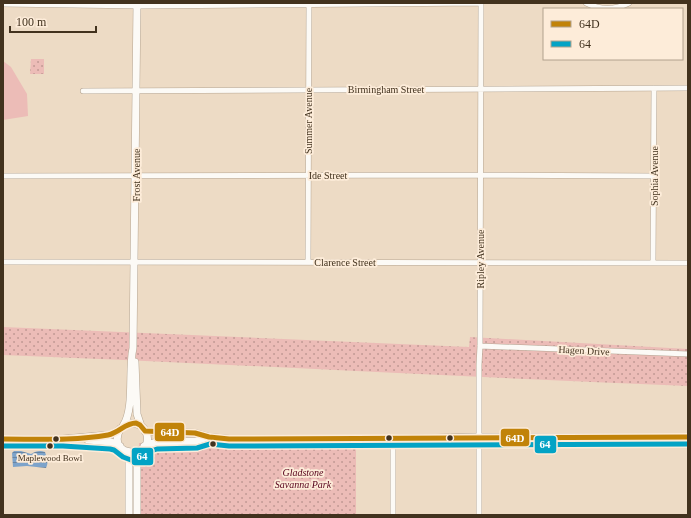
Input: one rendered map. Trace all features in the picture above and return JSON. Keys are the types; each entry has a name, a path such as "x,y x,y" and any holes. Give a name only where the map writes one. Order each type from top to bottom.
{"street":[{"name":"Summer Avenue","path":"308,262 309,3"},
{"path":"3,4 481,3"},
{"name":"Ripley Avenue","path":"480,515 478,364 480,346 481,3"},
{"path":"586,3 603,8"},
{"path":"616,8 630,3"},
{"name":"Frost Avenue","path":"121,428 129,414 131,358 133,348 137,4"},
{"name":"Sophia Avenue","path":"653,263 654,88"},
{"name":"Birmingham Street","path":"83,91 688,88"},
{"name":"Ide Street","path":"3,176 654,176"},
{"name":"Clarence Street","path":"3,262 688,263"},
{"name":"Hagen Drive","path":"480,346 688,354"},
{"name":"Frost Avenue","path":"133,348 135,358 137,414 143,429"},
{"path":"63,439 109,435 132,423 143,429 195,433 209,437 229,439 688,437"},
{"path":"120,446 117,438 121,428"},
{"path":"137,515 137,461 146,441 143,429"},
{"path":"3,439 63,439 111,442 120,446 126,451 135,452 156,442 196,441 209,437"},
{"path":"393,439 394,515"},
{"path":"126,451 128,460 129,515"}],"green space":[{"path":"31,59 44,59 44,74 30,74"},
{"path":"3,61 11,67 27,94 28,116 3,120"},
{"path":"3,327 469,347 470,337 688,349 688,386 3,355"},
{"name":"Gladstone Savanna Park","path":"356,440 356,515 139,515 139,443"}],"water":[{"path":"14,451 21,451 31,454 38,451 45,452 48,462 47,466 46,468 27,466 13,467 12,453"}],"transit line":[{"name":"64D","path":"3,439 95,437 112,434 132,423 140,425 145,431 195,433 209,437 229,439 688,437"},
{"name":"64","path":"3,446 63,446 110,449 131,460 157,449 197,448 210,444 229,446 688,444"}],"place":[{"name":"Maplewood Bowl","path":"50,446"}]}
